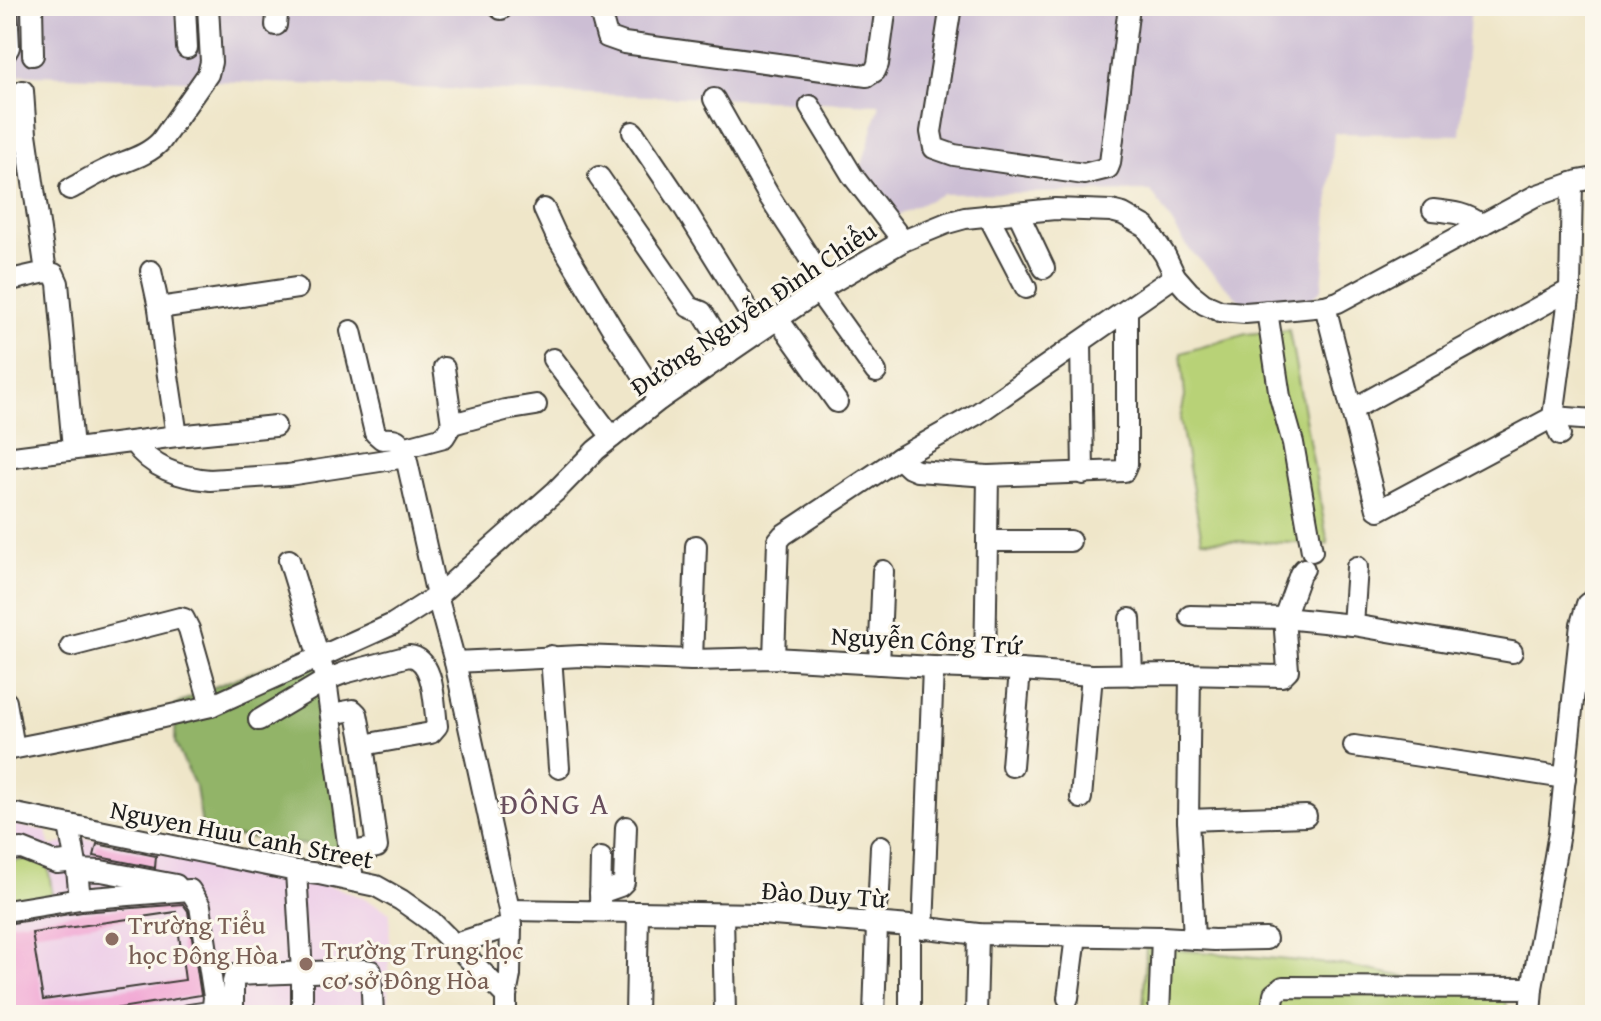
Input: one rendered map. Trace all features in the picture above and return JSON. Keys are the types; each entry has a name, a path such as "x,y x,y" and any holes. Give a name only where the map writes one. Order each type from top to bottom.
{"street":[{"path":"6,52 9,47 7,6"},
{"path":"32,6 33,55"},
{"path":"185,6 187,48"},
{"path":"70,189 108,168 143,155 161,141 208,74 211,62 208,6"},
{"path":"602,6 601,15 607,37 624,43 867,76 875,71 878,64 886,6"},
{"path":"951,6 931,132 934,148 954,155 1084,174 1103,171 1110,163 1129,6"},
{"path":"23,91 26,134 46,272"},
{"path":"714,99 822,288 876,372"},
{"path":"810,106 852,175 903,241"},
{"path":"633,132 760,330"},
{"path":"599,177 689,307 702,312 728,353"},
{"name":"Đường Nguyễn Đình Chiểu","path":"10,749 211,706 393,624 437,596 556,491 596,450 659,400 822,288 903,241 947,223 988,215 1055,209 1123,214 1137,220 1153,235 1175,276 1189,292 1220,311 1245,313 1325,306 1345,299 1535,196 1595,178"},
{"path":"1557,426 1570,290 1572,183"},
{"path":"544,209 615,333 659,400"},
{"path":"1433,210 1458,212 1482,225"},
{"path":"1018,213 1044,268"},
{"path":"988,215 1026,288"},
{"path":"151,271 177,436"},
{"path":"6,281 46,272 54,274 58,283 73,448"},
{"path":"774,658 778,541 783,535 899,458 977,414 1175,276"},
{"path":"159,308 297,288"},
{"path":"1353,409 1570,290"},
{"path":"1325,306 1353,409 1375,508 1379,510 1557,426 1595,420"},
{"path":"899,458 917,471 988,476 1120,472 1126,468 1127,311"},
{"name":"Nguyễn Công Trứ","path":"455,662 551,656 692,660 774,658 1092,675 1282,676 1288,670 1284,618 1308,560 1293,443 1280,397 1267,311"},
{"path":"778,319 837,402"},
{"path":"351,331 375,433 382,439 400,442 404,452 455,662 510,918 510,975 506,1005"},
{"path":"1081,342 1083,474"},
{"path":"553,359 612,437"},
{"path":"133,442 143,456 162,469 210,480 288,475 404,452 444,437 452,424 444,368"},
{"path":"452,424 536,405"},
{"path":"6,458 275,426"},
{"path":"985,669 988,476"},
{"path":"987,541 1070,541"},
{"path":"692,660 696,546"},
{"path":"289,560 326,680 353,880"},
{"path":"1353,625 1357,567"},
{"path":"879,664 883,571"},
{"path":"1530,1015 1559,833 1581,624 1585,606 1595,599"},
{"path":"1190,616 1284,618 1353,625 1512,652"},
{"path":"71,646 184,619 211,706"},
{"path":"1130,619 1132,675"},
{"path":"259,720 326,680 350,670 414,656 425,664 429,674 437,726 435,730 363,745"},
{"path":"551,656 559,768"},
{"path":"910,1015 933,667"},
{"path":"1012,766 1020,670"},
{"path":"1190,674 1188,820 1194,939"},
{"path":"1081,798 1092,675"},
{"path":"6,702 10,749"},
{"path":"331,714 348,710 357,714 377,847 349,853"},
{"path":"1354,746 1565,778"},
{"name":"Nguyen Huu Canh Street","path":"6,812 376,886 432,922 455,944 506,1005"},
{"path":"1188,820 1306,816"},
{"path":"69,825 80,899"},
{"path":"600,902 624,882 626,827"},
{"path":"874,1015 874,925 881,846"},
{"path":"6,850 22,849 57,863 170,883 190,890 200,906 214,997 209,1012 189,1015"},
{"path":"600,902 601,858"},
{"path":"296,871 302,1015"},
{"path":"6,911 80,899 190,890"},
{"name":"Đào Duy Từ","path":"455,944 510,918 600,902 638,912 761,914 978,934 1266,939"},
{"path":"636,1015 638,912"},
{"path":"723,914 725,1015"},
{"path":"976,1015 978,934"},
{"path":"1068,998 1076,936"},
{"path":"1159,1015 1162,937"},
{"path":"233,1015 235,975 364,970 371,971 373,1015"},
{"path":"1272,1015 1274,994 1283,987 1532,988"}],"shaded area":[{"path":"6,6 1471,6 1460,135 1334,133 1322,289 1305,304 1244,305 1189,249 1151,191 942,194 890,219 856,185 880,104 6,74"},
{"name":"Trường Tiểu học Đông Hòa","path":"6,823 46,831 50,846 85,838 207,862 251,866 340,889 365,899 390,912 388,1015 6,1015"}],"green space":[{"path":"1289,330 1328,544 1202,540 1180,419 1185,396 1181,353 1246,334"},
{"path":"280,661 319,665 346,850 203,832 196,788 175,743 176,705"},
{"path":"36,857 48,865 50,895 6,902 6,863"},
{"path":"1146,947 1342,965 1506,996 1507,1015 1143,1015"}],"building":[{"path":"97,844 156,856 155,868 94,856"},
{"path":"183,904 188,911 201,995 77,1015 6,1015 6,924 82,912","holes":["176,912 185,980 43,1000 32,933"]}],"place":[{"name":"Trường Tiểu học Đông Hòa","path":"112,939"},
{"name":"Trường Trung học cơ sở Đông Hòa","path":"306,964"}],"district":[{"name":"ĐÔNG A","path":"555,803"}]}
